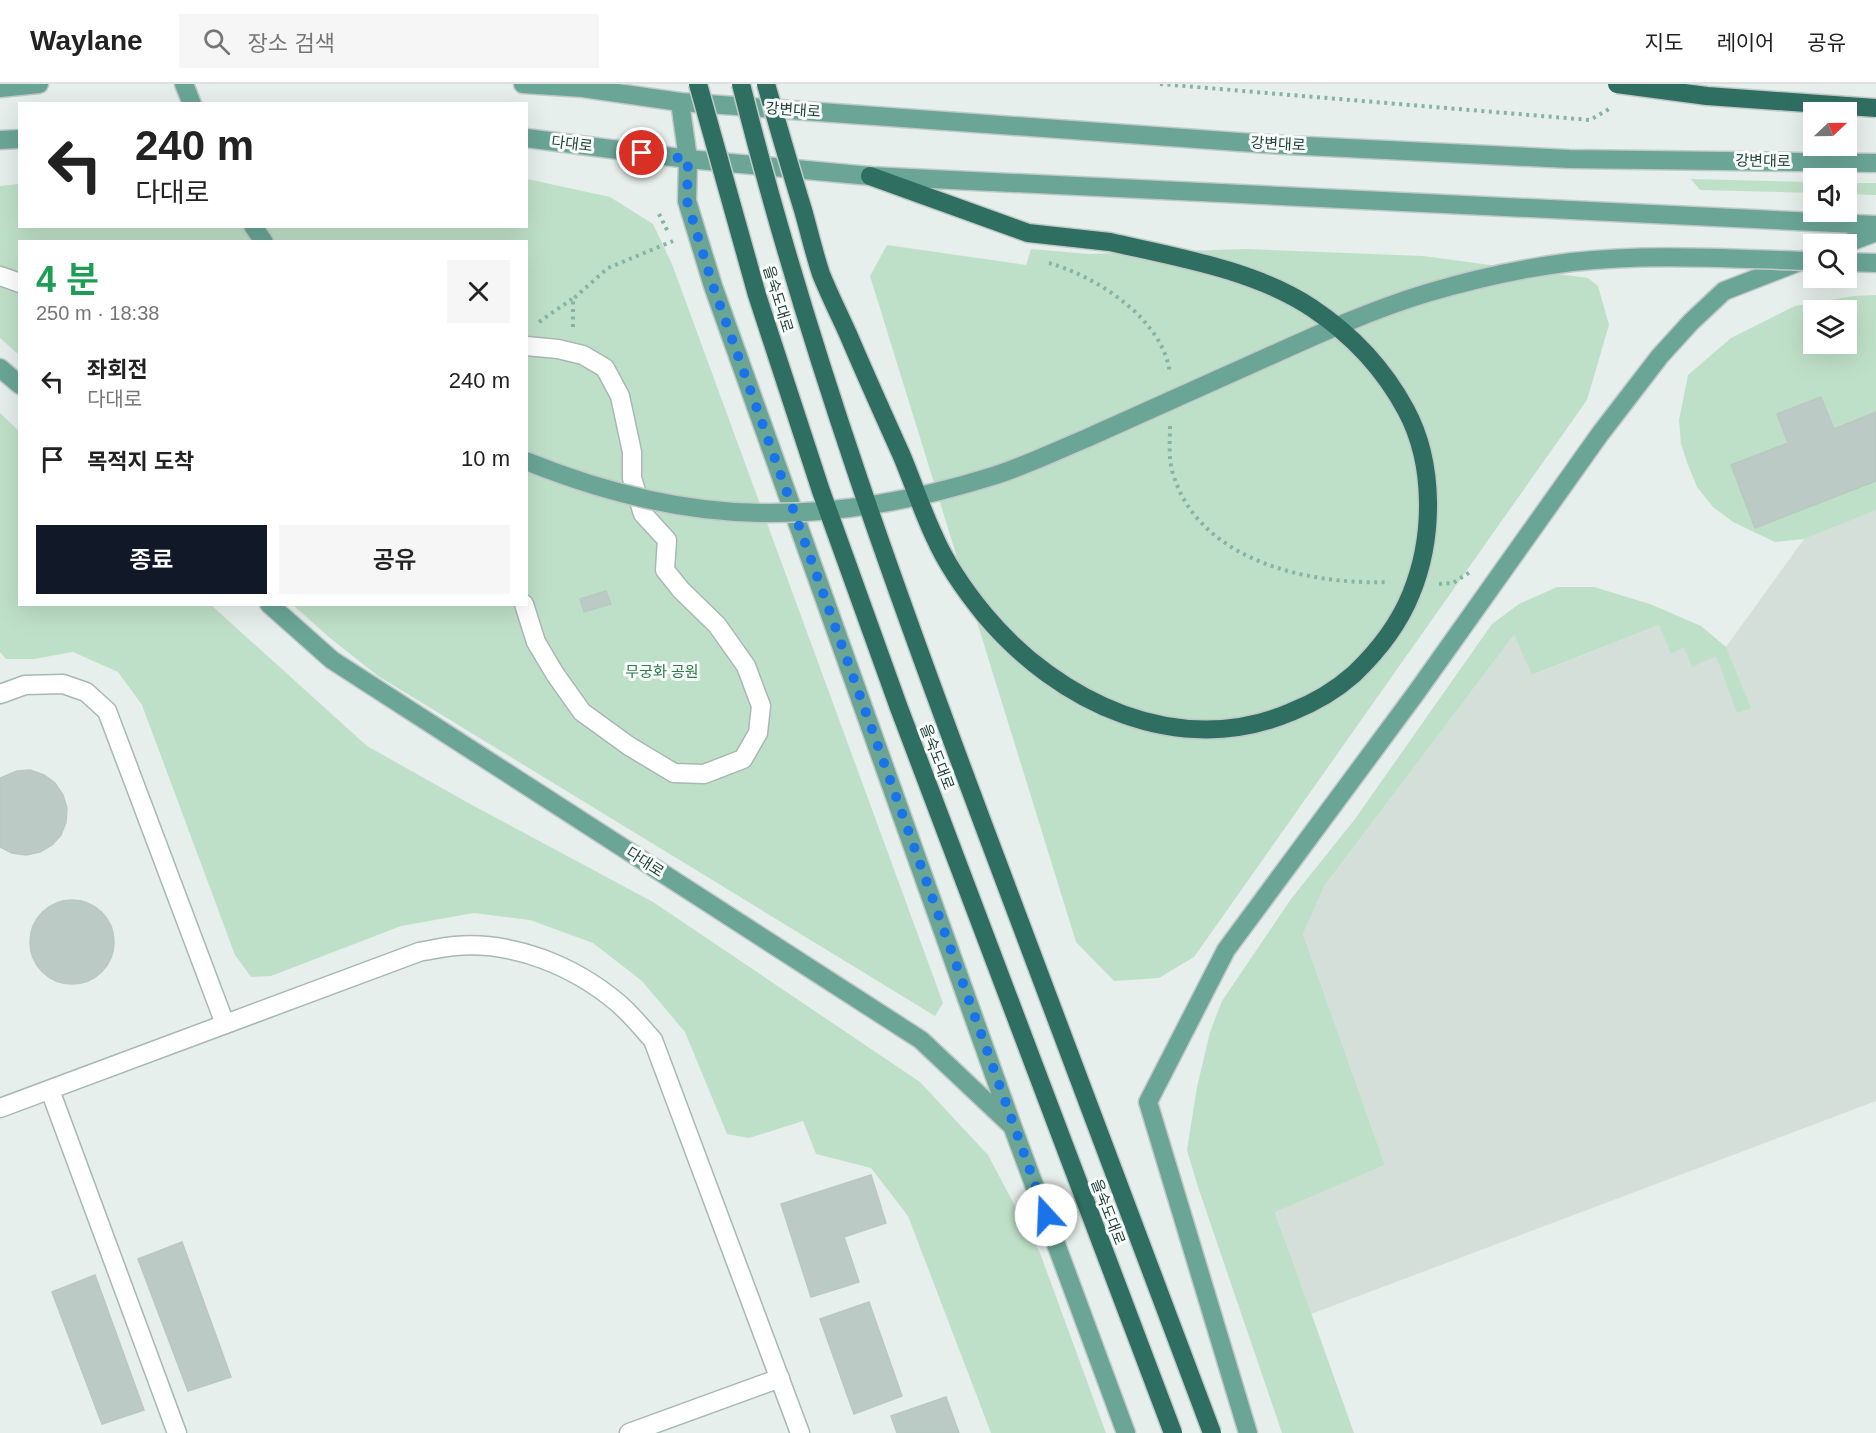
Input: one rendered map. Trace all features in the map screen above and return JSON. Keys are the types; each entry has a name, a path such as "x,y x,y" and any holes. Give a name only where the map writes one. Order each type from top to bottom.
{"highway":[{"name":"을숙도대로","path":"698,84 758,295 821,491 899,708 1173,1433"},
{"name":"을숙도대로","path":"741,84 789,266 857,478 937,702 1212,1433"},
{"path":"766,84 821,273 913,482 936,542 984,613 1013,645 1071,689 1121,715 1171,727 1208,730 1235,728 1275,718 1314,702 1351,677 1386,639 1410,597 1418,575 1427,520 1428,493 1418,439 1408,413 1375,364 1345,333 1310,306 1262,282 1217,267 1110,242 1028,233 870,176"},
{"path":"1617,84 1707,96 1876,108"}],"main road":[{"path":"0,88 39,84"},
{"path":"184,84 191,102"},
{"path":"523,84 583,88 680,102 688,159 687,201 713,286 1013,1128 1126,1433"},
{"name":"강변대로","path":"680,102 1267,144 1569,159 1876,163"},
{"name":"다대로","path":"528,138 688,159"},
{"path":"0,140 18,139"},
{"path":"688,159 870,176 1876,225"},
{"path":"1857,239 1876,232"},
{"path":"528,462 572,480 652,500 705,508 762,513 897,501 994,476 1343,324 1450,286 1513,271 1574,262 1641,258 1803,261"},
{"path":"1248,1433 1148,1102 1226,950 1416,693 1600,434 1660,356 1724,291 1803,261"},
{"path":"1857,262 1876,263"},
{"path":"0,368 18,383"},
{"name":"다대로","path":"271,606 332,660 921,1040 1013,1128"}],"street":[{"path":"0,276 18,282"},
{"path":"525,606 536,642 582,712 629,746 674,772 704,774 743,759 758,734 761,706 746,666 717,626 681,590 666,570 667,540 643,514 632,478 632,452 620,396 606,368 576,353 528,346"},
{"path":"0,694 25,685 63,684 86,692 107,711 225,1024"},
{"path":"0,1108 419,952 456,945 496,947 536,956 575,972 619,1004 653,1040 800,1433"},
{"path":"50,1090 177,1433"},
{"path":"629,1433 780,1378"}],"path":[{"path":"1161,84 1590,120 1619,105"},
{"path":"536,324 573,299 608,268 673,242 659,214"},
{"path":"1039,260 1062,266 1092,280 1136,313 1159,342 1171,380"},
{"path":"573,299 576,353"},
{"path":"1170,416 1170,452 1173,474 1182,497 1209,530 1225,542 1274,567 1301,575 1365,583 1399,582"},
{"path":"1438,585 1453,583 1473,570"}],"shaded area":[{"path":"1876,508 1876,1101 1311,1314 1275,1211 1385,1165 1303,934 1325,885 1514,635 1533,675 1659,625 1726,647 1804,539"}],"green space":[{"name":"무궁화 공원","path":"528,179 610,197 653,224 672,264 943,1003 935,1016 378,676 294,606 528,606 528,240 18,240 18,354 0,338 0,186 18,184 18,228 528,228"},
{"path":"1691,179 1803,182 1803,193 1700,190"},
{"path":"1857,183 1876,183 1876,195 1857,194"},
{"path":"887,245 1026,265 1031,249 1089,254 1246,249 1423,256 1588,278 1598,286 1609,325 1587,400 1194,957 1159,978 1114,981 1076,942 870,276"},
{"path":"1876,295 1876,510 1804,539 1775,542 1733,522 1713,507 1697,487 1681,444 1679,420 1688,375 1731,338 1795,306 1803,305 1803,354 1857,354 1857,300 1830,300"},
{"path":"0,413 18,430 18,606 212,606 367,746 653,902 920,1082 988,1155 1040,1253 1106,1433 991,1433 908,1216 871,1168 816,1154 803,1121 749,1138 727,1134 685,1032 642,981 593,943 530,920 474,913 401,926 271,976 251,977 235,955 142,705 118,672 73,652 34,659 6,659 0,652"},
{"path":"1557,587 1594,587 1650,604 1701,626 1726,647 1751,708 1737,713 1716,656 1692,667 1684,647 1671,654 1659,625 1532,675 1514,635 1325,885 1303,934 1385,1165 1275,1212 1354,1433 1282,1433 1187,1150 1197,1087 1210,1032 1222,1001 1291,899 1355,819 1492,624 1519,604"}],"building":[{"path":"1821,397 1834,429 1876,412 1876,481 1755,528 1731,465 1788,443 1777,414"},
{"path":"606,591 611,604 584,612 580,599"},
{"path":"30,770 44,775 55,783 63,795 67,808 66,822 61,835 52,845 40,852 26,855 12,853 0,847 0,778 17,771"},
{"path":"72,900 88,903 102,912 111,926 114,942 111,958 102,972 88,981 72,984 56,981 42,972 33,958 30,942 33,926 42,912 56,903"},
{"path":"871,1175 886,1223 844,1237 859,1282 811,1297 781,1204"},
{"path":"182,1242 231,1377 188,1391 138,1259"},
{"path":"95,1275 144,1410 102,1424 52,1292"},
{"path":"869,1302 902,1396 854,1414 820,1319"},
{"path":"946,1397 959,1433 897,1433 891,1416"}],"route":[{"path":"642,153 688,159 687,201 713,286 1046,1215"}]}
